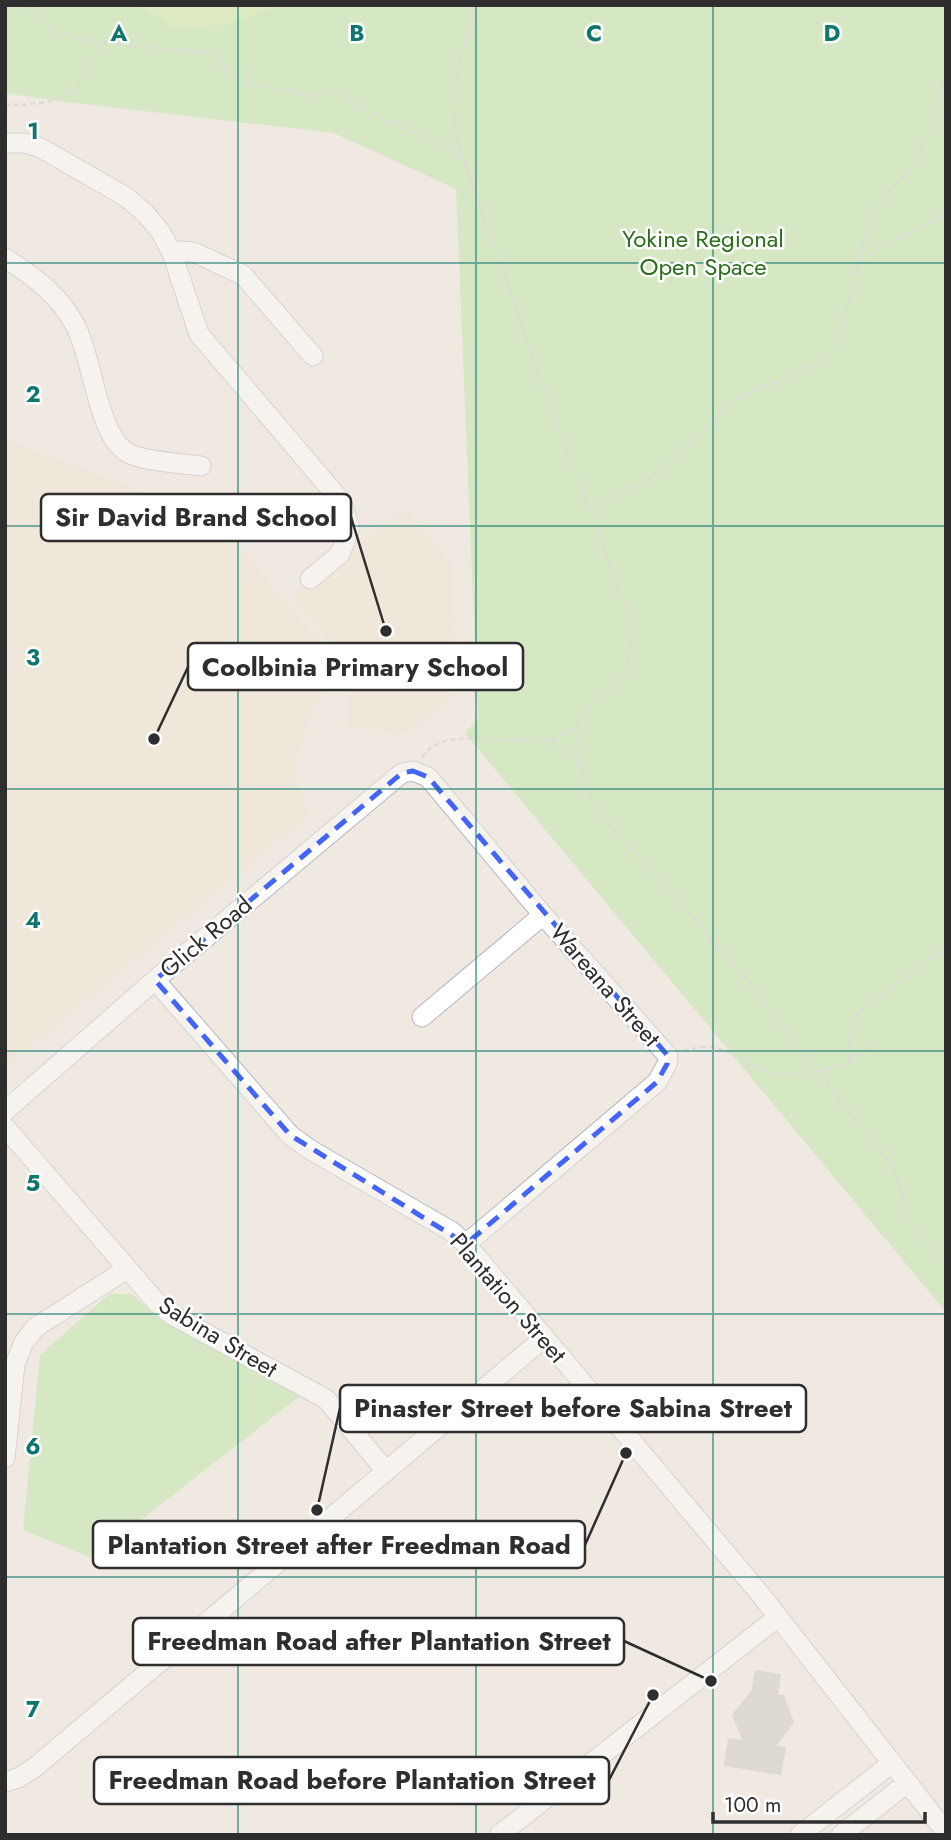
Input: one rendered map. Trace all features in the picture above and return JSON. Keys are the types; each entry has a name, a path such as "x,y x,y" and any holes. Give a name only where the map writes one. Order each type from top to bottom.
{"street":[{"path":"5,143 25,143 41,148 126,197 145,213 160,231 172,253 200,334 341,501 350,528 340,554 310,579"},
{"path":"172,253 193,253 243,275 313,356"},
{"path":"5,258 38,279 59,299 75,325 85,349 108,430 117,445 130,455 201,466"},
{"name":"Wareana Street","path":"413,771 428,777 543,915 668,1056 667,1064 657,1082 466,1244"},
{"name":"Glick Road","path":"5,1111 155,980 402,773 413,771"},
{"path":"422,1017 543,915"},
{"name":"Plantation Street","path":"155,980 290,1135 309,1149 451,1231 466,1244 778,1617 946,1832"},
{"name":"Sabina Street","path":"5,1127 158,1304 172,1315 326,1399 386,1471"},
{"path":"5,1458 15,1364 24,1342 36,1327 127,1269"},
{"path":"5,1782 34,1768 544,1338"},
{"path":"499,1835 778,1617"},
{"path":"800,1835 892,1763"},
{"path":"841,1835 907,1783"}],"path":[{"path":"30,5 32,13 52,30 74,38 212,52 229,72 251,83 308,96 331,92 464,158"},
{"path":"479,5 467,33 456,85 454,116 457,140 558,430 623,603 631,647 625,673 614,691 582,712 576,728 585,785 605,820 744,976 892,1167 908,1220 946,1268"},
{"path":"5,104 57,101 86,77 102,41"},
{"path":"589,508 646,481 739,397 795,374 824,358 839,339 870,216 878,202 907,172 923,147 946,73"},
{"path":"858,263 889,242 946,213"},
{"path":"413,771 427,750 448,739 549,740 576,728"},
{"path":"549,740 583,764"},
{"path":"849,1062 850,1029 856,1014 946,947"},
{"path":"668,1056 694,1048 724,1049 775,1074 819,1071 849,1062 878,1040"}],"highlighted area":[{"path":"413,771 428,777 668,1056 667,1064 657,1082 466,1244 290,1135 155,980 402,773"}],"shaded area":[{"path":"5,439 216,519 340,665 312,710 295,769 308,816 5,1068"},
{"path":"405,508 453,566 454,697 407,734 347,726 348,664 291,597"}],"green space":[{"name":"Yokine Regional Open Space","path":"5,5 946,5 946,1312 465,733 478,719 456,189 334,133 5,93"},
{"path":"137,5 281,5 226,24 176,28"},
{"path":"109,1294 132,1294 162,1321 300,1396 92,1558 23,1530 40,1355"}],"building":[{"path":"756,1671 780,1675 777,1695 783,1696 793,1722 775,1746 785,1748 780,1774 725,1765 729,1739 744,1741 733,1715 752,1692"}],"place":[{"name":"Sir David Brand School","path":"386,631"},
{"name":"Coolbinia Primary School","path":"154,739"},
{"name":"Plantation Street after Freedman Road","path":"626,1453"},
{"name":"Pinaster Street before Sabina Street","path":"317,1510"},
{"name":"Freedman Road after Plantation Street","path":"711,1681"},
{"name":"Freedman Road before Plantation Street","path":"653,1695"}]}
